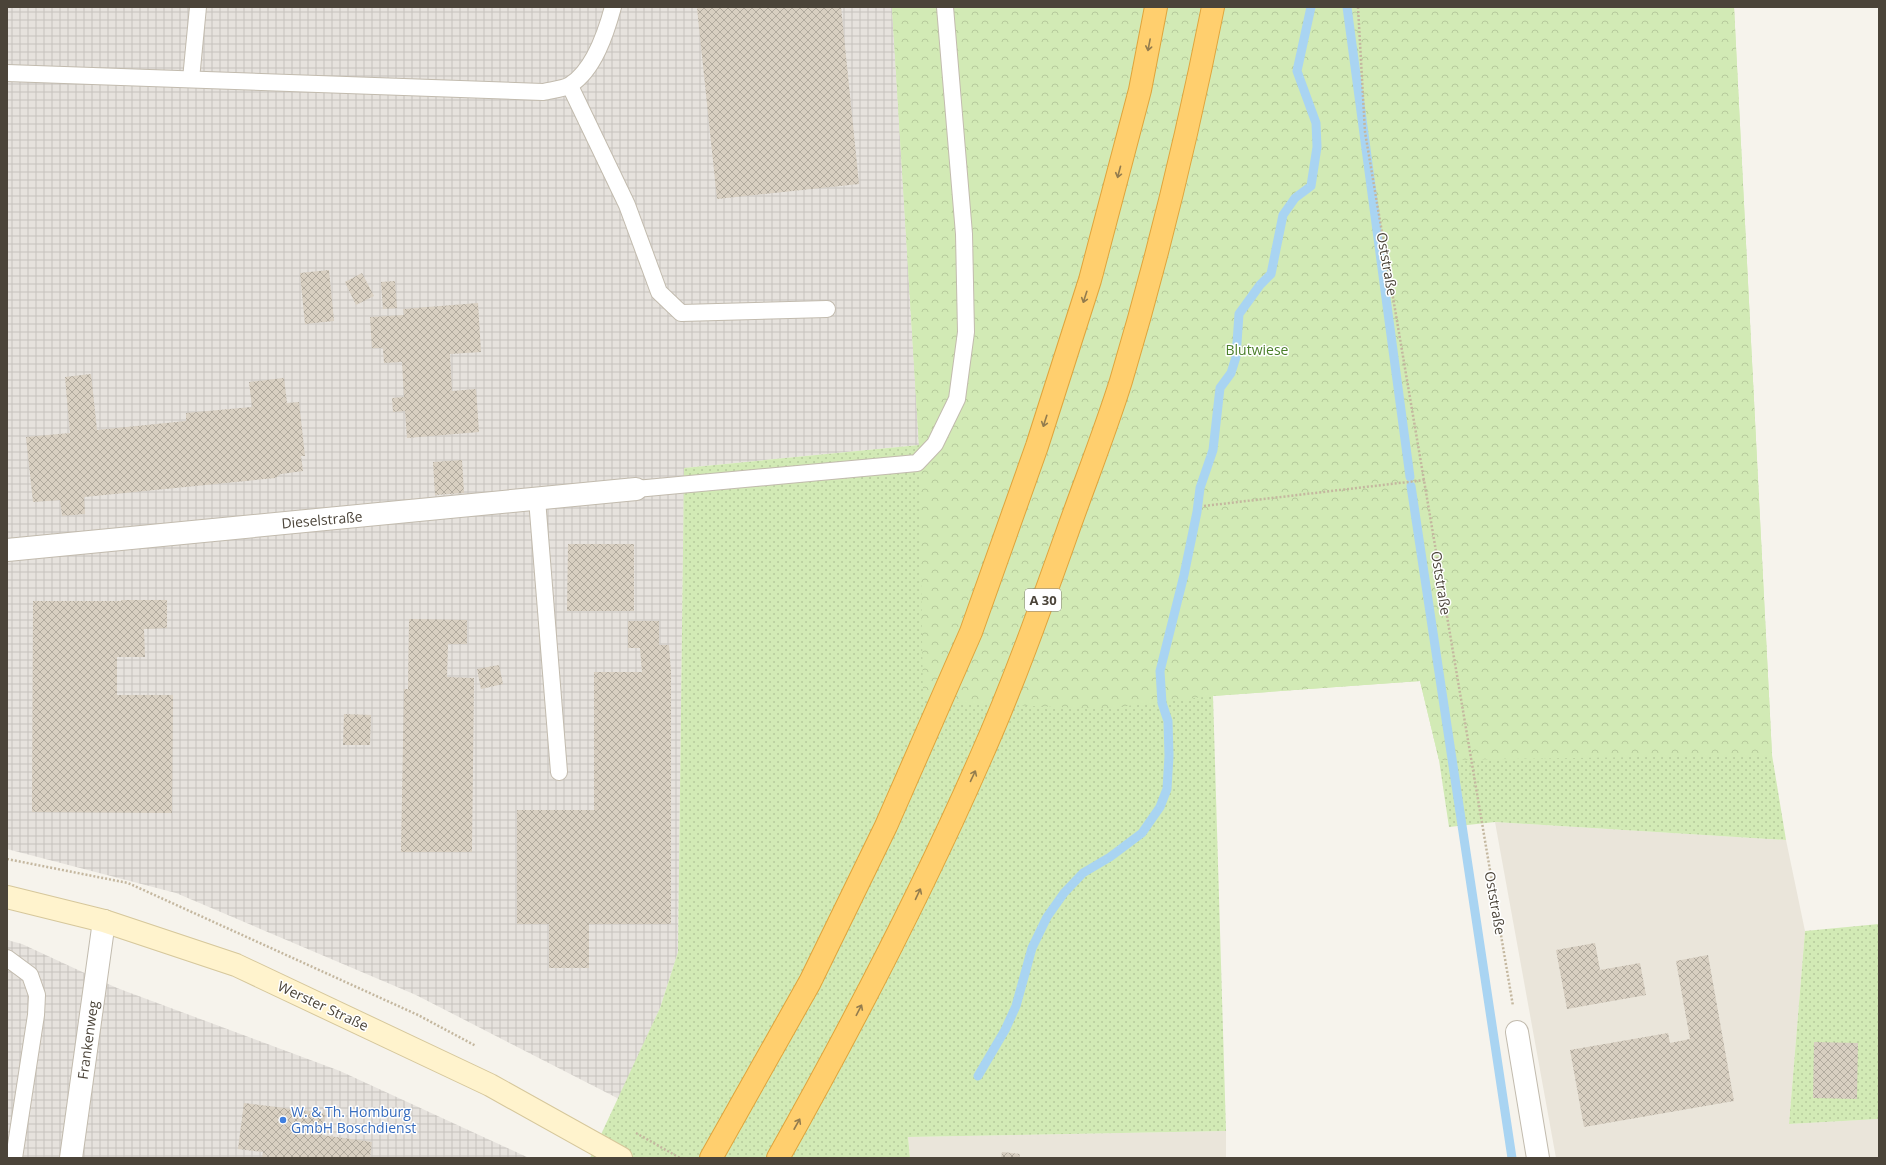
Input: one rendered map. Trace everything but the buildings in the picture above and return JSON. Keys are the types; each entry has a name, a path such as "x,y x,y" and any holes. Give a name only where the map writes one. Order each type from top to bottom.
{"highway":[{"path":"711,1158 817,968 886,826 971,632 1037,446 1090,280 1140,90 1156,7"},
{"name":"A 30","path":"778,1158 842,1043 907,916 981,758 1038,615 1120,384 1157,250 1189,124 1213,7"}],"main road":[{"name":"Werster Straße","path":"7,897 104,922 236,965 490,1085 621,1158"}],"street":[{"name":"Dieselstraße","path":"7,550 636,489"},
{"name":"Frankenweg","path":"71,1158 104,922"},
{"path":"1518,1032 1538,1158"}],"lane":[{"path":"190,79 198,7"},
{"path":"7,73 543,92 570,86 589,66 607,30 612,7"},
{"path":"636,489 917,463 935,444 957,399 966,332 964,234 945,7"},
{"path":"570,86 627,205 659,292 681,313 827,309"},
{"path":"537,499 559,772"},
{"path":"7,958 30,975 37,995 36,1015 14,1158"}],"path":[{"name":"Oststraße","path":"1358,7 1365,132 1518,1032"},
{"path":"1204,506 1424,480"}],"shaded area":[{"path":"7,7 892,7 919,445 684,468 678,952 660,1008 619,1099 416,995 176,893 7,849"},
{"path":"1495,822 1786,840 1805,931 1789,1124 1879,1119 1879,1158 1556,1158"},
{"path":"7,940 22,944 117,988 340,1071 529,1158 7,1158"},
{"path":"1226,1131 1226,1158 910,1158 908,1137"}],"green space":[{"name":"Blutwiese","path":"892,7 1734,7 1772,755 1786,840 1495,822 1449,827 1439,760 1420,681 1213,696 1226,1131 908,1137 910,1158 590,1158 660,1008 678,952 684,468 919,445"},
{"name":"Blutwiese","path":"892,7 1734,7 1772,755 1439,760 1420,681 1212,696 1101,709 923,701 919,445"},
{"path":"1879,924 1879,1119 1789,1124 1805,931"}],"waterway":[{"path":"978,1076 1005,1030 1016,1006 1032,948 1047,917 1064,893 1083,873 1110,857 1142,833 1160,807 1167,789 1169,756 1168,721 1162,703 1160,671 1184,575 1197,512 1200,488 1213,450 1220,388 1231,373 1236,357 1239,314 1260,285 1271,274 1283,215 1295,198 1311,186 1317,147 1316,123 1297,71 1311,7"},
{"path":"1347,7 1410,477"},
{"path":"1411,486 1512,1158"}],"place":[{"name":"W. & Th. Homburg GmbH Boschdienst","path":"283,1120"}]}
